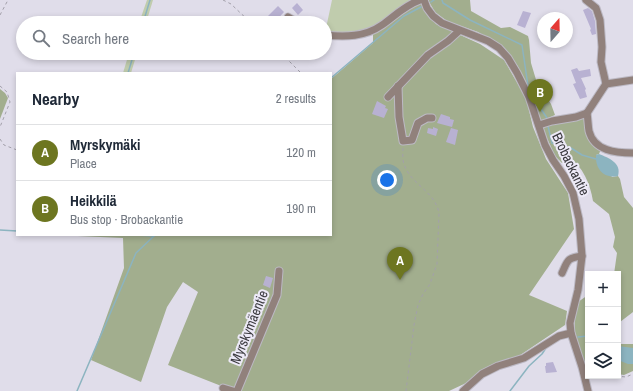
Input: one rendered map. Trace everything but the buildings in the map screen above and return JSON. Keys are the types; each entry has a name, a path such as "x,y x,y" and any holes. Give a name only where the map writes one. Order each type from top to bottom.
{"street":[{"path":"332,35 354,36 368,33 400,10 420,0"},
{"name":"Brobackantie","path":"424,0 427,8 433,16 442,23 459,31 488,41 499,48 508,58 529,97 545,145 573,193 579,219 582,256 578,290 570,318 571,333 588,391"},
{"path":"586,0 596,8 600,20 602,47 601,62 606,84"},
{"path":"388,97 428,55 459,31"},
{"path":"539,125 576,117 586,113 606,84 633,80"},
{"path":"398,86 399,117 403,141 412,140 418,123 428,118 432,118"},
{"path":"586,113 589,132 594,142 602,149 620,153 633,153"},
{"path":"562,273 571,257 582,256"},
{"name":"Myrskymäentie","path":"237,391 277,295 279,271"},
{"path":"463,391 482,374 498,366 524,358 560,336 571,333"},
{"path":"223,388 233,391"}],"path":[{"path":"0,15 8,0"},
{"path":"223,0 231,4 244,16"},
{"path":"288,60 300,72"},
{"path":"0,86 7,92 10,102 0,127"},
{"path":"0,140 4,145 16,150"},
{"path":"403,141 403,163 411,177 434,199 439,212 437,264 430,284 418,305 406,391"},
{"path":"621,376 626,377 633,374"}],"green space":[{"path":"147,0 153,0 148,16 141,16"},
{"path":"332,0 412,0 377,25 353,34 332,33 332,16 329,16"},
{"path":"428,0 470,0 471,11 501,28 510,27 528,36 531,63 537,83 551,104 555,115 541,121 525,80 517,65 501,46 478,32 447,21 435,12"},
{"path":"421,3 436,24 480,44 504,60 526,98 533,127 546,159 568,193 574,229 529,295 567,311 565,325 507,364 449,391 234,391 168,365 198,292 183,282 167,307 141,382 91,360 124,268 123,238 78,236 332,236 332,78 373,43 373,33 405,9"},
{"path":"127,60 135,60 131,72 123,72"},
{"path":"0,89 8,98 0,119"},
{"path":"585,116 601,149 599,154 596,155 612,177 618,176 624,197 633,208 633,312 621,321 621,271 614,271 617,253 613,247 615,237 609,214 593,201 588,182 578,165 568,156 562,163 555,156 542,127"},
{"path":"585,297 585,363 578,345 575,330 578,302"},
{"path":"621,344 633,344 633,371 624,375 621,374"}],"water":[{"path":"599,154 610,159 616,164 619,171 618,176 613,177 601,172 596,160 596,155"},
{"path":"621,346 633,348 633,364 621,361"}],"waterway":[{"path":"145,16 150,0"},
{"path":"442,0 443,3 470,20 522,45 528,86 547,118"},
{"path":"332,77 404,16 421,7"},
{"path":"128,72 132,60"},
{"path":"548,126 552,143 571,148 582,155 596,159"},
{"path":"0,230 16,231"},
{"path":"77,391 136,253 154,236"},
{"path":"578,337 585,336"},
{"path":"510,391 529,366 542,354 546,348"}],"place":[{"name":"Heikkilä","path":"540,112"},
{"name":"Myrskymäki","path":"400,280"}]}
